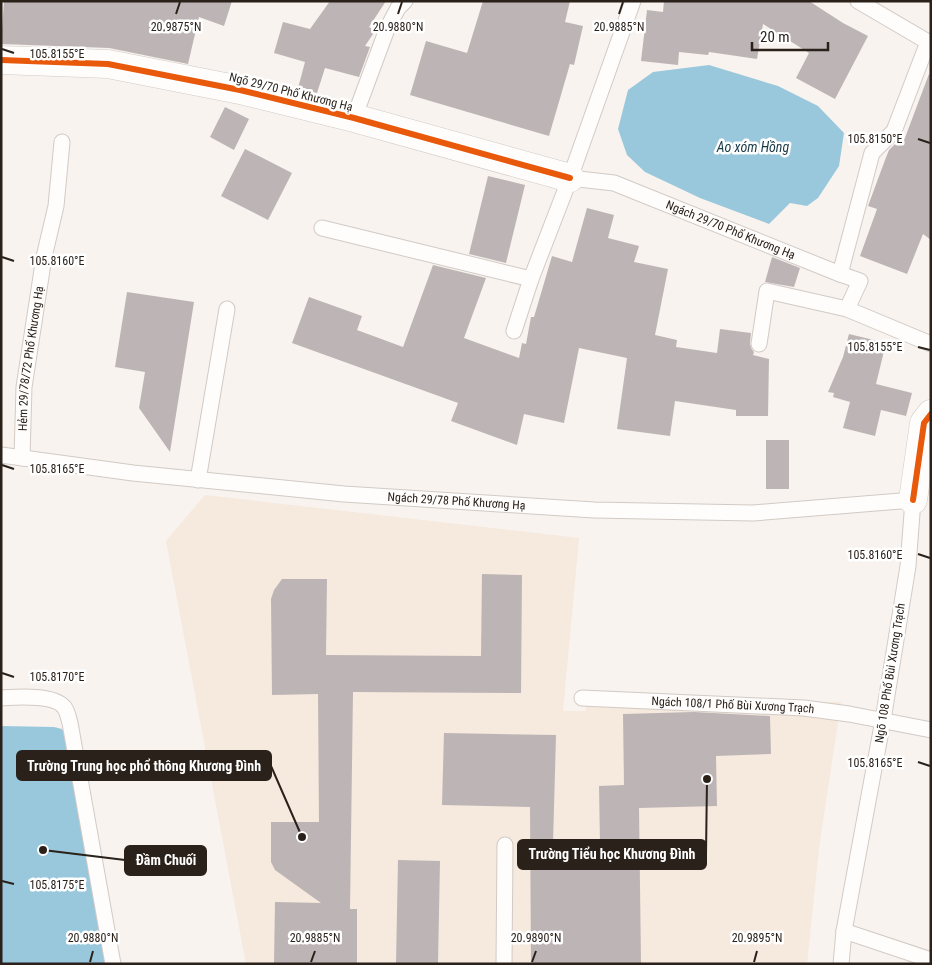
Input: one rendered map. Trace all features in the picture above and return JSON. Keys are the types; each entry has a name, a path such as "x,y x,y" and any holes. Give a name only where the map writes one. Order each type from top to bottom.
{"street":[{"name":"Ngõ 29/70 Phố Khương Hạ","path":"1,60 108,64 240,90 354,118 570,178"},
{"path":"913,500 924,423 931,414"}],"lane":[{"path":"354,118 387,29 398,8 405,1"},
{"path":"514,331 531,279 570,178 632,1"},
{"path":"840,274 872,153 894,131 928,42 858,1"},
{"name":"Hẻm 29/78/72 Phố Khương Hạ","path":"22,458 24,387 44,257 56,206 62,142"},
{"name":"Ngách 29/70 Phố Khương Hạ","path":"570,178 614,183 840,274 860,280 847,310"},
{"path":"322,228 531,279"},
{"path":"759,344 767,291 847,310 931,344"},
{"path":"198,480 228,309"},
{"name":"Ngách 29/78 Phố Khương Hạ","path":"1,455 133,473 354,495 594,510 753,513 913,500"},
{"name":"Ngõ 108 Phố Bùi Xương Trạch","path":"841,964 844,931 883,720 908,566 913,500"},
{"path":"1,698 43,698 57,702 67,712 113,964"},
{"name":"Ngách 108/1 Phố Bùi Xương Trạch","path":"582,698 804,708 850,714 931,730"},
{"path":"504,964 505,845"},
{"path":"844,931 931,960"}],"shaded area":[{"path":"205,495 579,538 563,711 586,711 586,700 841,702 819,848 807,964 246,964 166,541"}],"water":[{"name":"Ao xóm Hồng","path":"709,65 778,86 818,106 844,133 839,166 818,198 807,206 790,203 769,224 700,198 645,172 627,155 618,129 628,90 653,72"},
{"path":"1,726 54,727 62,729 66,737 105,964 1,964"}],"building":[{"path":"4,1 232,1 224,26 199,17 188,64 109,48 1,44"},
{"path":"330,1 386,1 369,27 375,31 365,46 370,47 359,77 325,68 317,93 298,88 305,62 274,53 283,22 310,29"},
{"path":"483,1 570,1 565,22 583,26 574,65 570,64 549,136 410,95 426,41 467,53"},
{"path":"664,1 809,1 843,23 868,36 835,99 796,78 809,53 763,24 757,59 709,52 708,55 679,52 678,65 641,61 647,10 663,12"},
{"path":"929,74 931,75 931,240 923,234 907,274 860,256 877,209 868,206 885,160 889,150 898,141 903,143"},
{"path":"225,107 249,119 234,150 210,137"},
{"path":"245,149 292,173 268,220 221,196"},
{"path":"488,176 525,185 506,263 469,254"},
{"path":"587,208 614,215 608,238 639,246 634,262 668,269 655,335 677,340 676,347 717,353 720,329 751,333 750,343 754,352 753,355 769,359 768,416 736,416 736,410 675,401 670,436 617,429 627,358 579,348 564,423 524,414 517,445 451,421 458,403 292,343 309,297 362,316 357,330 403,347 433,265 486,278 464,338 519,358 522,343 526,344 531,317 534,317 552,256 572,262"},
{"path":"772,257 800,268 794,287 765,282"},
{"path":"127,292 194,302 170,452 139,408 145,372 115,367"},
{"path":"849,334 886,343 876,384 912,393 906,416 881,410 875,436 843,428 850,402 833,397 834,393 828,392 843,357"},
{"path":"766,440 789,440 789,489 766,489"},
{"path":"482,574 522,575 521,693 353,692 350,909 357,909 357,964 274,964 275,902 321,903 275,870 271,862 271,822 319,822 318,694 272,695 271,599 274,590 282,579 327,579 326,655 481,656"},
{"path":"694,712 770,716 771,754 716,756 717,806 639,808 641,964 531,964 530,807 442,805 444,733 556,735 553,844 600,843 599,786 624,785 623,714"},
{"path":"398,860 440,861 438,964 396,964"}],"cycle path":[{"path":"1,60 108,64 240,90 354,118 570,178"},
{"path":"913,500 924,423 931,414"}],"place":[{"name":"Trường Tiểu học Khương Đình","path":"707,779"},
{"name":"Trường Trung học phổ thông Khương Đình","path":"302,837"},
{"name":"Đầm Chuối","path":"43,850"}]}
